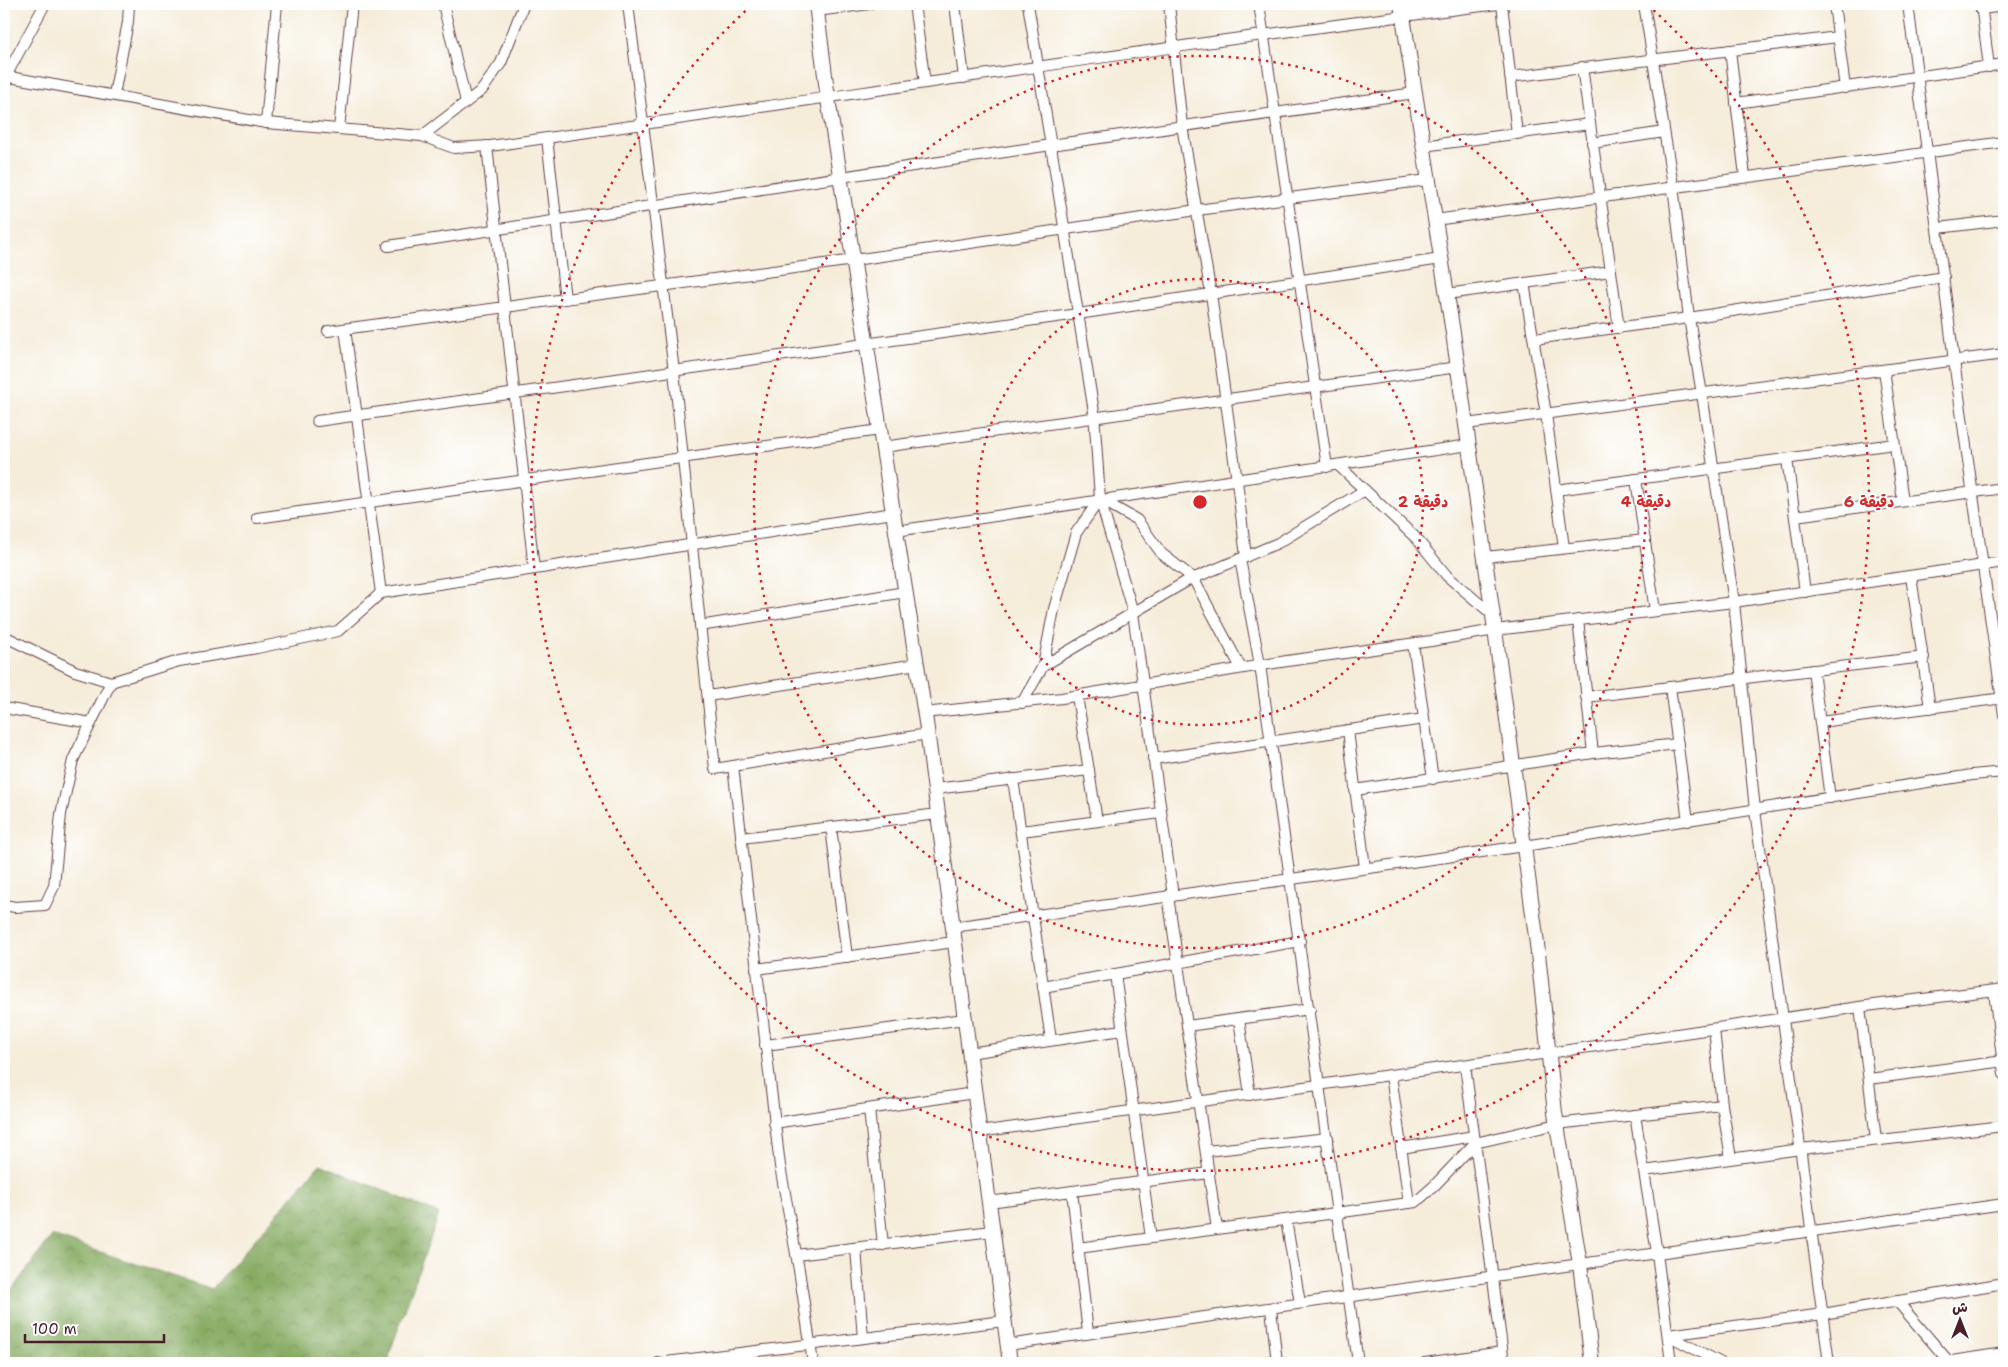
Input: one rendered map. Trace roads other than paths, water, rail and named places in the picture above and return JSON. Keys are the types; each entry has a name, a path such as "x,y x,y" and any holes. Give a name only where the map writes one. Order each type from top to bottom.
{"main road":[{"path":"817,7 828,99 927,734 1010,1363"},
{"path":"1401,10 1458,367 1524,846 1557,1124 1580,1264 1592,1363"}],"street":[{"path":"45,4 5,76 266,123 422,136 454,148 487,146 828,99 1038,66 1264,34 1401,10 1498,4"},
{"path":"114,95 128,22 129,4"},
{"path":"266,123 277,4"},
{"path":"339,129 352,4"},
{"path":"443,4 466,102"},
{"path":"422,136 482,90 501,63 524,4"},
{"path":"628,4 674,370 715,769 927,734"},
{"path":"817,7 869,4"},
{"path":"914,4 925,83"},
{"path":"955,4 964,78"},
{"path":"1028,4 1094,418 1100,499 1133,613 1161,813 1178,963 1217,1229"},
{"path":"1169,4 1182,126 1211,294 1226,399 1237,481 1243,558 1310,1010 1358,1363"},
{"path":"1259,4 1327,467"},
{"path":"1502,4 1517,134"},
{"path":"1644,4 1673,186 1689,318 1734,602 1756,810 1829,1363"},
{"path":"1834,4 1845,88"},
{"path":"1908,4 1954,361 2004,715"},
{"path":"1989,67 1981,6 2004,6"},
{"path":"1510,77 1838,37"},
{"path":"1730,50 1745,176"},
{"path":"1736,103 2004,64"},
{"path":"1582,67 1619,328"},
{"path":"388,246 1051,145 1415,93"},
{"path":"1423,146 1590,124"},
{"path":"1592,143 1664,132"},
{"path":"547,138 565,299"},
{"path":"1435,220 2004,142"},
{"path":"487,146 534,569"},
{"path":"328,331 854,260 1197,210 1428,180"},
{"path":"1938,228 2004,220"},
{"path":"317,421 1078,314 1441,259"},
{"path":"1447,294 1611,271"},
{"path":"1534,339 1689,318 1944,278"},
{"path":"1524,283 1546,414 1564,548"},
{"path":"344,329 381,593"},
{"path":"1466,424 2004,354"},
{"path":"883,447 1458,367"},
{"path":"1884,370 1903,501"},
{"path":"257,518 880,430"},
{"path":"1556,490 1894,444"},
{"path":"896,531 1100,499 1237,481 1469,446"},
{"path":"1787,459 1805,592"},
{"path":"1338,465 1416,538 1448,576 1493,615"},
{"path":"1636,479 1654,611"},
{"path":"1794,516 2004,488"},
{"path":"1043,666 1193,578 1278,543 1365,490"},
{"path":"1100,499 1137,520 1162,554 1193,578 1241,668"},
{"path":"1022,703 1043,666 1054,609 1076,533 1100,499"},
{"path":"4,636 75,671 112,682 178,661 257,648 338,631 381,593 893,513"},
{"path":"1484,557 1644,540"},
{"path":"924,713 1077,696 1260,665 1413,644 1495,630 1734,602 2004,562"},
{"path":"1911,576 1930,708"},
{"path":"700,626 906,592"},
{"path":"1578,620 1593,753"},
{"path":"1413,644 1433,779"},
{"path":"1586,697 1924,657"},
{"path":"708,696 916,664"},
{"path":"1813,670 1830,798"},
{"path":"4,905 16,907 46,905 54,886 61,814 73,760 112,682"},
{"path":"1670,687 1688,821"},
{"path":"1077,696 1097,821"},
{"path":"1820,722 2003,698"},
{"path":"4,708 91,723"},
{"path":"1153,759 1424,719"},
{"path":"1348,730 1365,868"},
{"path":"1355,790 1513,767 1593,753 1678,744"},
{"path":"733,766 774,1123 813,1363"},
{"path":"934,789 1089,770"},
{"path":"952,927 1524,846 1972,775 2004,772"},
{"path":"1013,779 1051,1040"},
{"path":"1021,831 1161,813"},
{"path":"741,838 938,814"},
{"path":"831,827 847,957"},
{"path":"1043,987 1300,941"},
{"path":"756,969 954,942"},
{"path":"1115,974 1151,1238"},
{"path":"979,1132 1392,1076 1860,1007 1999,990 2004,1074"},
{"path":"1860,1007 1876,1140"},
{"path":"1187,1026 1310,1010"},
{"path":"765,1045 965,1019"},
{"path":"1239,1019 1250,1095"},
{"path":"1714,1029 1722,1105 1731,1158"},
{"path":"969,1053 1122,1030"},
{"path":"1869,1079 2003,1061"},
{"path":"1465,1065 1504,1363"},
{"path":"1392,1076 1408,1203"},
{"path":"774,1123 974,1093"},
{"path":"1401,1148 1474,1139 1557,1124 1722,1105"},
{"path":"868,1109 883,1245"},
{"path":"1635,1115 1657,1253 1671,1363"},
{"path":"1644,1171 1801,1148 2004,1126"},
{"path":"1206,1151 1328,1138"},
{"path":"1078,1248 1416,1202 1434,1186 1474,1139"},
{"path":"988,1202 1209,1173"},
{"path":"1072,1191 1088,1334"},
{"path":"1007,1345 2004,1204"},
{"path":"1286,1220 1300,1304"},
{"path":"796,1255 992,1232"},
{"path":"856,1248 863,1338"},
{"path":"1668,1335 1822,1314 2004,1283"},
{"path":"1897,1301 1946,1363 2004,1353"},
{"path":"1271,1308 1277,1363"},
{"path":"658,1363 1004,1321"},
{"path":"1668,1335 1721,1363"},
{"path":"1431,1363 1502,1352"}]}
